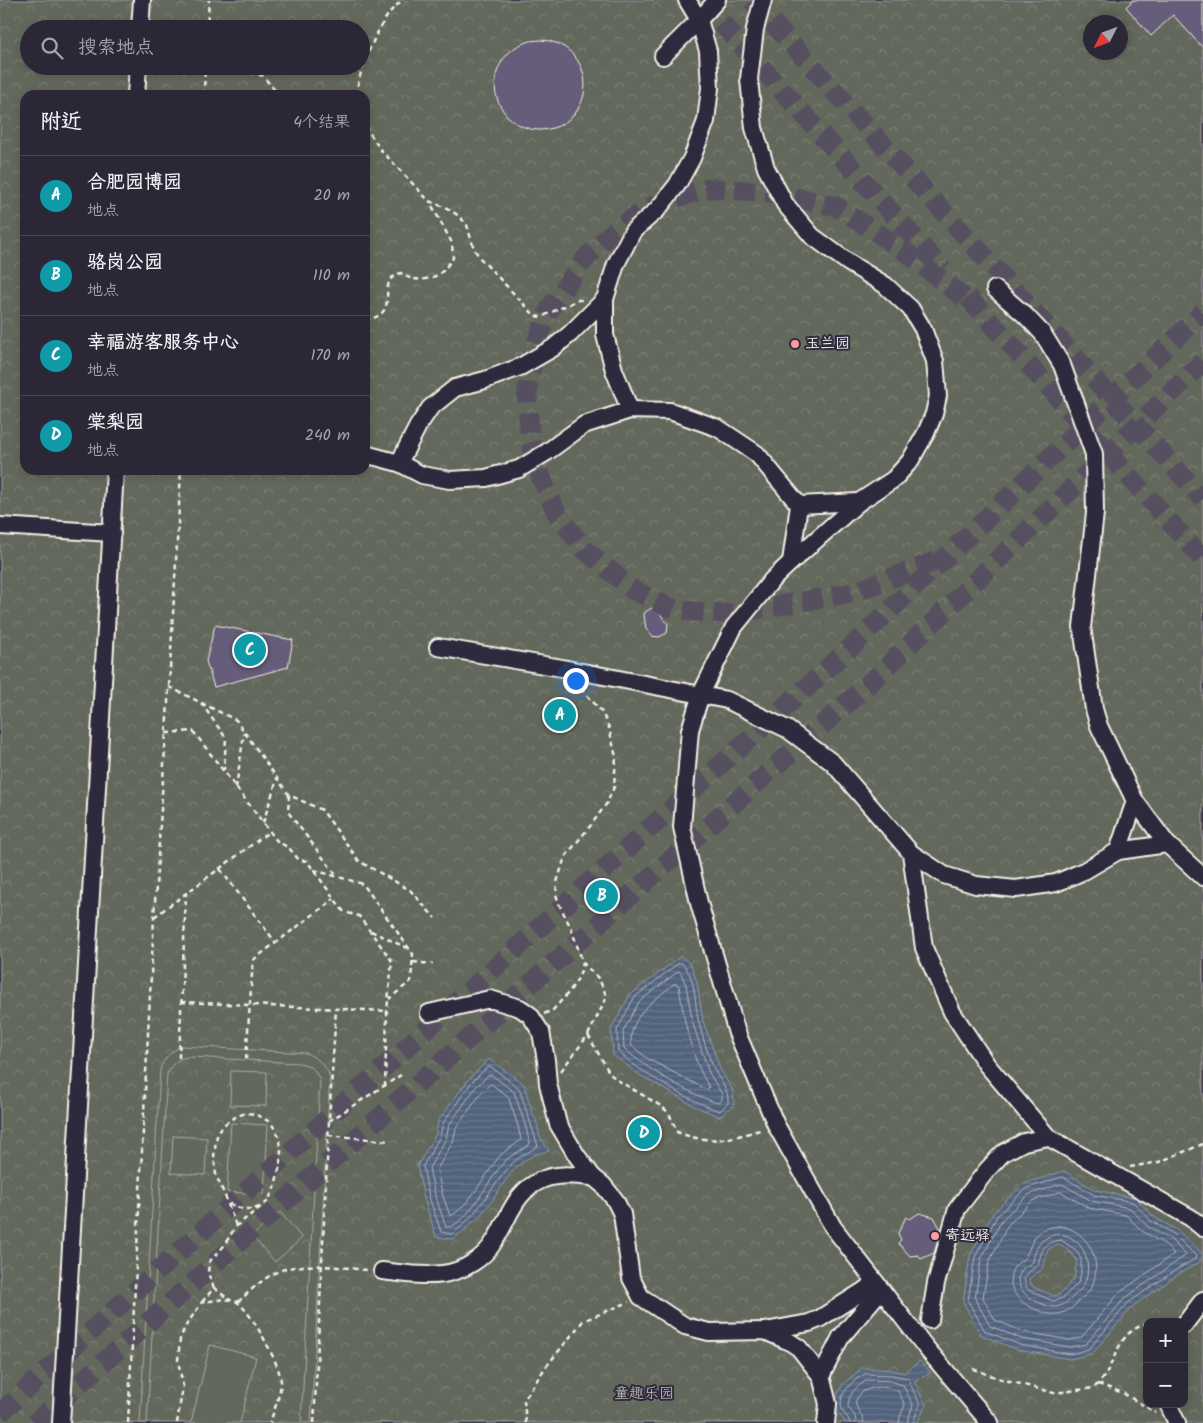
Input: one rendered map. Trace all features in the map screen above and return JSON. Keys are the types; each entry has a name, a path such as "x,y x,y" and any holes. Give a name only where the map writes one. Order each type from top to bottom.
{"street":[{"path":"141,20 142,0"},
{"path":"399,463 418,426 430,408 455,388 520,368 553,348 602,302 616,264 633,232 657,210 677,185 692,158 706,121 710,88 708,51 699,20 687,0"},
{"path":"663,56 717,0"},
{"path":"763,0 755,29 749,80 754,128 766,168 785,204 812,236 849,263 885,284 911,309 924,329 935,361 938,396 934,414 926,433 910,461 894,479 859,502 790,562 772,580 734,627 701,694 690,730 682,827 698,902 737,1033 776,1125 833,1227 927,1350 990,1423"},
{"path":"136,90 137,75"},
{"path":"995,289 1026,316 1043,334 1062,365 1094,454 1095,513 1082,627 1094,709 1100,726 1135,801 1167,844 1203,877"},
{"path":"602,302 605,335 614,370 630,410"},
{"path":"370,455 399,463 422,474 450,480 486,478 519,469 547,452 584,425 630,410 670,411 718,428 757,454 799,505 790,562"},
{"path":"61,1423 115,475"},
{"path":"799,505 859,502"},
{"path":"0,526 112,533"},
{"path":"438,647 562,668 728,700 787,729 833,763 911,853 944,875 976,885 1016,889 1056,883 1084,871 1118,851 1167,844"},
{"path":"1118,851 1135,801"},
{"path":"911,853 924,948 952,1012 987,1065 1048,1137 1191,1218 1203,1228"},
{"path":"429,1013 490,999 520,1008 530,1015 541,1032 548,1084 558,1124 576,1156 615,1200 622,1214 631,1278 640,1298 684,1326 709,1332 765,1331 809,1323 878,1286"},
{"path":"930,1320 936,1282 957,1209 987,1170 1003,1154 1024,1142 1048,1137"},
{"path":"382,1272 437,1275 460,1269 472,1263 488,1250 496,1239 518,1197 532,1184 562,1175 593,1176"},
{"path":"822,1376 841,1337 878,1286"},
{"path":"1188,1320 1203,1300"},
{"path":"765,1331 781,1337 799,1348 822,1376 828,1404 826,1423"},
{"path":"1163,1409 1177,1423"}],"path":[{"path":"208,20 209,0"},
{"path":"370,50 390,11 402,0"},
{"path":"204,90 205,75"},
{"path":"260,75 275,90"},
{"path":"358,90 360,75"},
{"path":"370,134 380,150 429,200 452,243 453,258 440,274 430,278 416,280 406,278 401,273 392,277 389,284 386,307 380,315 370,319"},
{"path":"429,200 459,216 467,225 474,249 480,258 535,316 541,317 578,300 587,299 602,302"},
{"path":"128,1423 154,917 181,475"},
{"path":"548,1084 558,1075 588,1035 607,997 599,979 583,963 571,928 558,904 556,882 565,857 591,826 607,803 614,787 616,757 609,728 602,712 579,685"},
{"path":"169,687 236,720 288,795 322,810 359,861 410,890 435,918"},
{"path":"200,702 226,738 224,771"},
{"path":"166,733 193,731 276,841 289,848 299,860 307,861 344,912 359,916 392,960 387,1011 385,1086"},
{"path":"236,788 244,732"},
{"path":"262,823 277,779"},
{"path":"288,795 288,812 337,877"},
{"path":"154,917 269,832"},
{"path":"220,869 276,943"},
{"path":"314,870 363,884 413,954 411,981 388,1000"},
{"path":"180,1058 186,894"},
{"path":"246,1059 253,960 335,899"},
{"path":"370,931 409,948"},
{"path":"412,962 433,964"},
{"path":"530,1015 543,1014 553,1010 579,977 583,963"},
{"path":"182,1002 387,1011"},
{"path":"314,1423 336,1009"},
{"path":"588,1035 610,1074 619,1082 661,1106 668,1113 677,1132 693,1139 722,1140 776,1125"},
{"path":"329,1121 401,1075"},
{"path":"236,1226 216,1175 214,1157 218,1132 233,1117 246,1113 255,1114 270,1122 276,1130 281,1152 275,1186 269,1199 236,1226 223,1247 210,1262 208,1273 214,1288 237,1303 255,1323 278,1368 281,1380 270,1423"},
{"path":"328,1135 389,1141"},
{"path":"1124,1168 1159,1162 1203,1144"},
{"path":"228,1203 250,1210 260,1207"},
{"path":"237,1303 265,1279 286,1268 322,1267 382,1272"},
{"path":"177,1423 183,1386 178,1360 180,1338 202,1302 214,1288"},
{"path":"526,1423 524,1400 545,1368 583,1322 640,1298"},
{"path":"202,1302 231,1300"},
{"path":"973,1370 1054,1393 1094,1388 1104,1376 1123,1338 1137,1327 1143,1325"},
{"path":"1098,1384 1163,1409"}],"green space":[{"name":"童趣乐园","path":"0,0 1203,0 1203,1423 0,1423"},
{"path":"182,1046 306,1053 321,1063 330,1077 311,1423 301,1423 319,1078 312,1069 299,1063 192,1057 177,1061 171,1066 167,1074 147,1423 140,1423 160,1070 168,1056"},
{"path":"231,1071 267,1072 266,1106 230,1105"},
{"path":"231,1123 268,1125 264,1194 227,1192"},
{"path":"173,1136 207,1138 205,1175 171,1173"},
{"path":"280,1212 302,1238 275,1262 252,1236"},
{"path":"210,1345 256,1357 240,1423 191,1423"}],"water":[{"path":"681,956 691,965 697,982 703,1021 720,1069 733,1091 734,1105 720,1117 694,1106 638,1074 613,1055 611,1029 630,995"},
{"path":"489,1059 524,1084 540,1137 549,1151 537,1154 518,1166 485,1210 453,1239 436,1237 424,1198 417,1166 436,1134 438,1121 468,1080"},
{"path":"1064,1171 1095,1190 1136,1198 1154,1217 1177,1230 1203,1254 1200,1262 1177,1275 1132,1307 1092,1354 1070,1359 1018,1350 981,1335 963,1302 970,1256 993,1213 1023,1184","holes":["1060,1245 1073,1254 1077,1261 1074,1279 1060,1294 1054,1296 1033,1287 1029,1279 1042,1269 1048,1250"]},
{"path":"920,1361 931,1373 914,1381 926,1405 917,1423 846,1423 839,1414 836,1408 837,1395 843,1384 862,1368 892,1370 904,1373"}],"building":[{"path":"1133,0 1203,0 1203,48 1173,15 1151,36 1126,7"},
{"path":"540,40 557,44 572,53 581,68 585,85 581,102 572,117 557,126 540,130 523,126 508,117 499,102 495,85 499,68 508,53 523,44"},
{"path":"652,608 658,611 668,624 667,633 659,637 652,636 646,629 644,615 645,612"},
{"path":"215,625 293,640 288,667 214,687 206,661"},
{"name":"寄远驿","path":"919,1213 934,1217 941,1230 934,1253 921,1259 918,1255 910,1256 898,1243 901,1240 898,1233 906,1217 910,1219"}],"tunnel":[{"path":"701,0 943,270"},
{"path":"752,0 1203,499"},
{"path":"936,561 852,593 729,614 675,610 633,590 584,549 556,512 541,477 530,439 527,396 533,352 550,308 585,259 612,233 647,208 707,188 768,192 835,206 902,249 977,308"},
{"path":"968,297 1203,559"},
{"path":"0,1413 846,652 1203,312"},
{"path":"35,1423 872,681 1203,362"}],"place":[{"name":"玉兰园","path":"795,344"},
{"name":"幸福游客服务中心","path":"250,650"},
{"name":"合肥园博园","path":"560,715"},
{"name":"骆岗公园","path":"602,896"},
{"name":"棠梨园","path":"644,1133"},
{"name":"寄远驿","path":"935,1236"}]}
